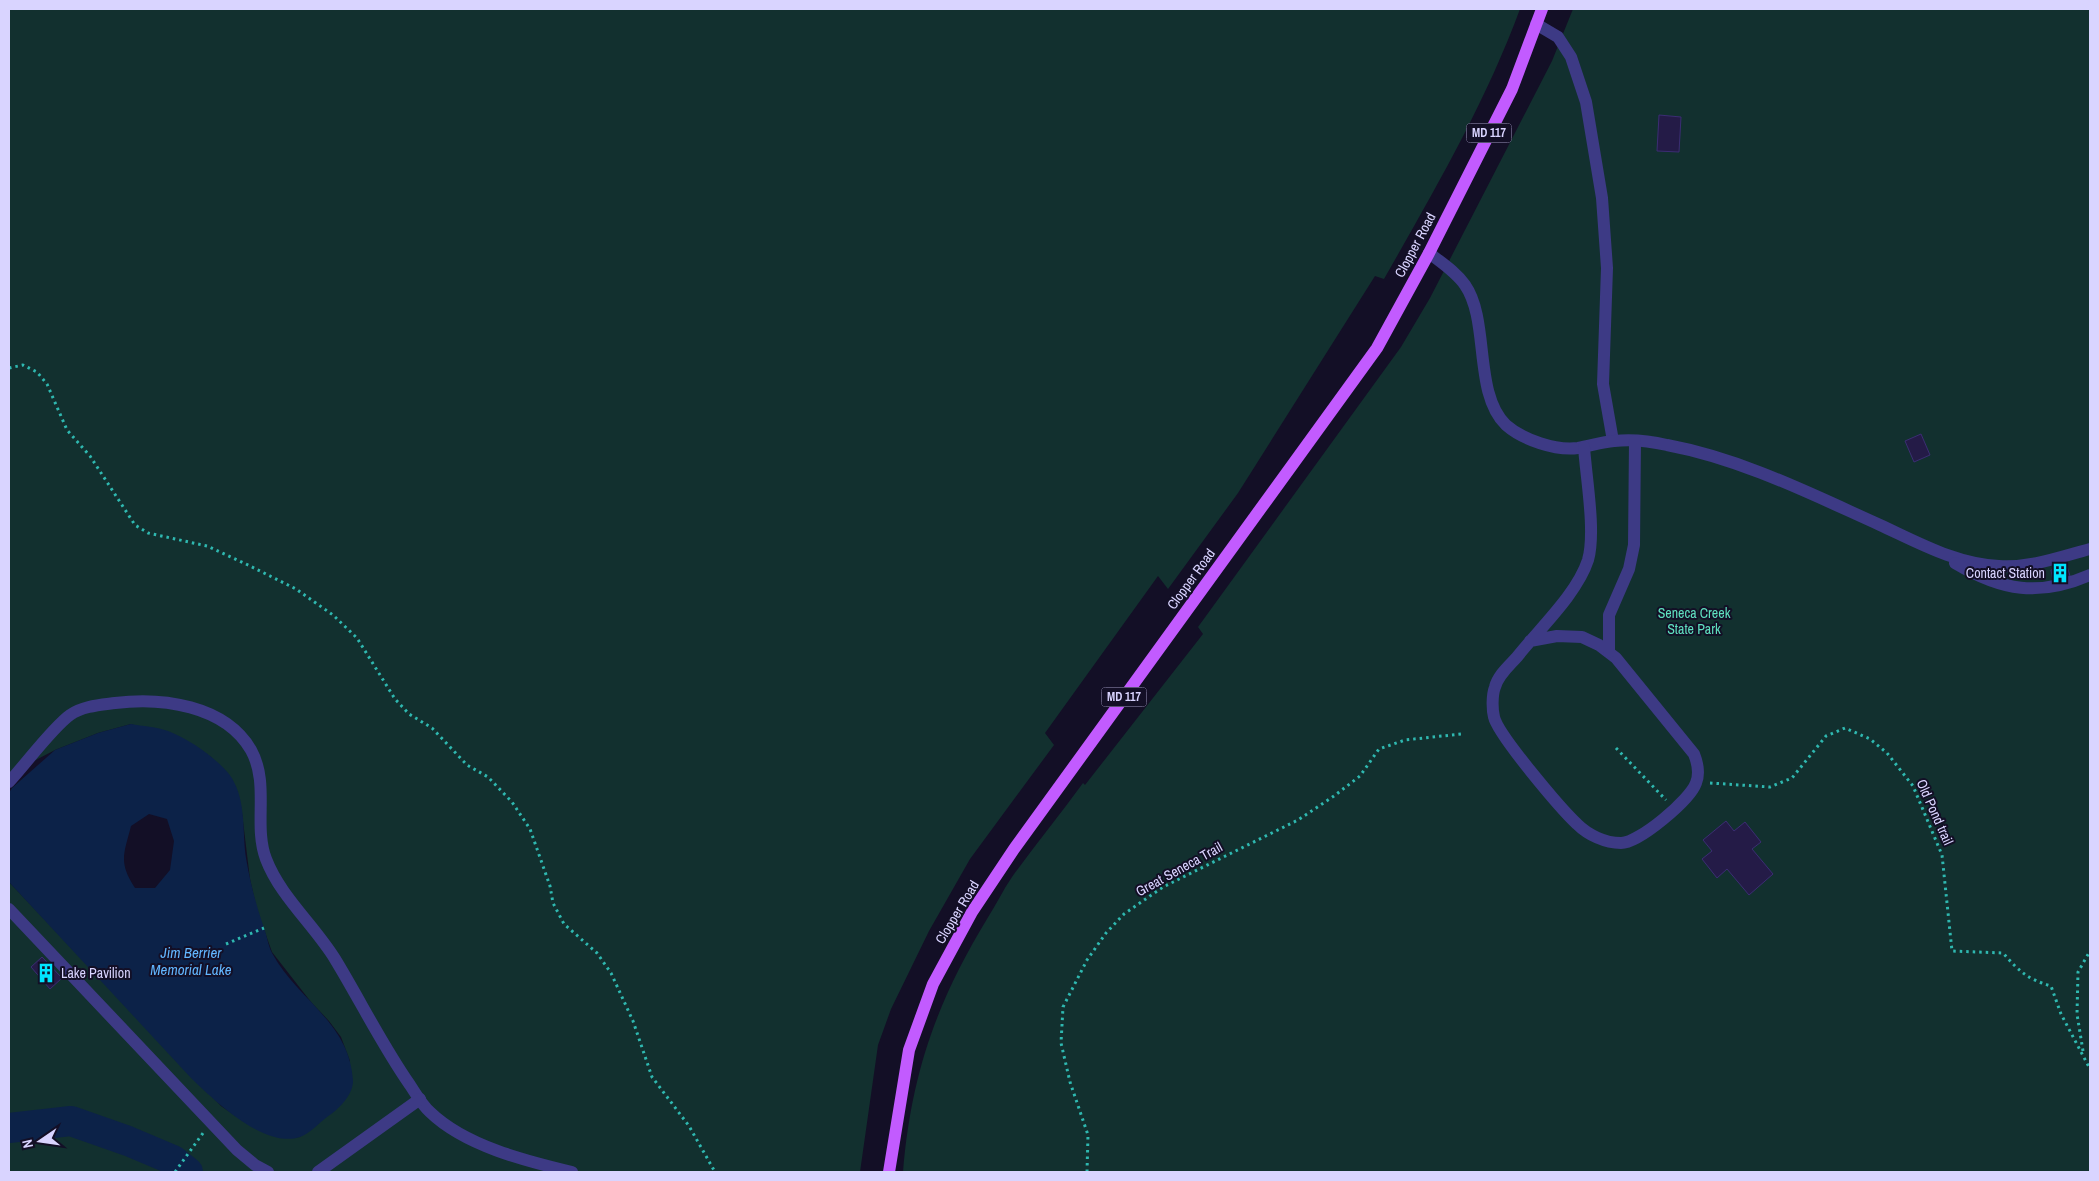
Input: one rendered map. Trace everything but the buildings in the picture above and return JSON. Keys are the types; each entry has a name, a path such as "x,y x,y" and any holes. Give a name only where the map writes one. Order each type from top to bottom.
{"main road":[{"name":"Clopper Road","path":"889,1172 909,1050 933,984 972,912 1014,849 1377,348 1429,253 1512,89 1542,9"}],"lane":[{"path":"1536,24 1558,37 1572,57 1586,102 1602,198 1607,268 1603,384 1613,441"},
{"path":"1429,253 1455,274 1466,286 1476,316 1488,387 1496,410 1506,425 1539,442 1559,448 1584,447 1613,441 1635,441 1666,444 1702,453 1766,474 1940,554 1970,572 2014,588 2053,587 2090,575"},
{"path":"1609,652 1609,615 1629,569 1634,545 1635,441"},
{"path":"1530,640 1557,636 1582,637 1599,645 1609,652 1687,742 1698,765 1697,781 1691,793 1640,836 1622,843 1604,840 1577,824 1507,740 1494,717 1494,688 1498,678 1530,640 1569,594 1580,578 1588,559 1590,537 1584,447"},
{"path":"1940,554 1973,563 2024,566 2090,548"},
{"path":"9,782 70,716 89,706 136,700 160,701 186,706 213,717 234,730 251,750 260,776 261,845 268,863 285,892 312,925 334,958 400,1071 420,1099 430,1112 451,1128 493,1149 535,1163 572,1172"},
{"path":"9,909 237,1150 255,1165 268,1172"},
{"path":"318,1172 420,1099"}],"path":[{"path":"9,368 23,365 37,372 47,384 67,430 90,456 135,526 148,533 207,546 296,589 333,615 357,638 395,699 409,714 432,728 468,765 488,777 512,802 530,829 550,886 553,903 564,924 598,953 611,973 633,1021 652,1077 689,1126 715,1172"},
{"name":"Old Pond trail","path":"1697,781 1770,787 1792,778 1826,736 1846,728 1870,739 1888,753 1914,786 1942,855 1952,951 2003,953 2018,970 2032,980 2051,986 2060,1014 2084,1054 2090,1068"},
{"name":"Great Seneca Trail","path":"1087,1172 1088,1135 1070,1082 1060,1043 1063,1007 1087,960 1106,933 1124,914 1163,887 1298,820 1334,796 1360,776 1380,749 1405,740 1461,734"},
{"path":"1616,748 1674,808"},
{"path":"226,944 264,928"},
{"name":"Old Pond trail","path":"2084,1054 2077,1014 2078,972 2090,952"},
{"path":"174,1172 211,1122"}],"green space":[{"path":"9,9 1520,9 1491,79 1458,147 1384,279 1375,276 1238,493 1168,589 1158,576 1045,733 1054,745 970,859 929,931 891,1009 878,1045 860,1172 9,1172 9,882 221,1106 258,1129 277,1136 300,1137 350,1061 341,1037 272,952 257,910 250,879 242,813 229,775 211,757 193,745 131,724 98,733 55,750 9,774"},
{"name":"Seneca Creek State Park","path":"1573,9 2090,9 2090,1172 903,1172 912,1103 920,1071 940,1010 969,950 1012,877 1083,783 1085,785 1203,634 1198,627 1401,347 1430,298 1552,61"}],"water":[{"name":"Jim Berrier Memorial Lake","path":"131,724 168,731 209,755 229,774 235,783 243,815 249,876 272,953 295,985 333,1027 343,1043 350,1060 353,1081 348,1097 336,1110 303,1136 286,1139 271,1136 226,1110 191,1078 9,882 9,793 12,788 55,750 98,733","holes":["149,814 167,819 174,841 170,870 155,888 135,888 124,864 131,826"]}],"waterway":[{"path":"9,1128 71,1121 128,1141 173,1160 188,1172"}],"place":[{"name":"Contact Station","path":"2060,573"},
{"name":"Lake Pavilion","path":"46,973"}]}
